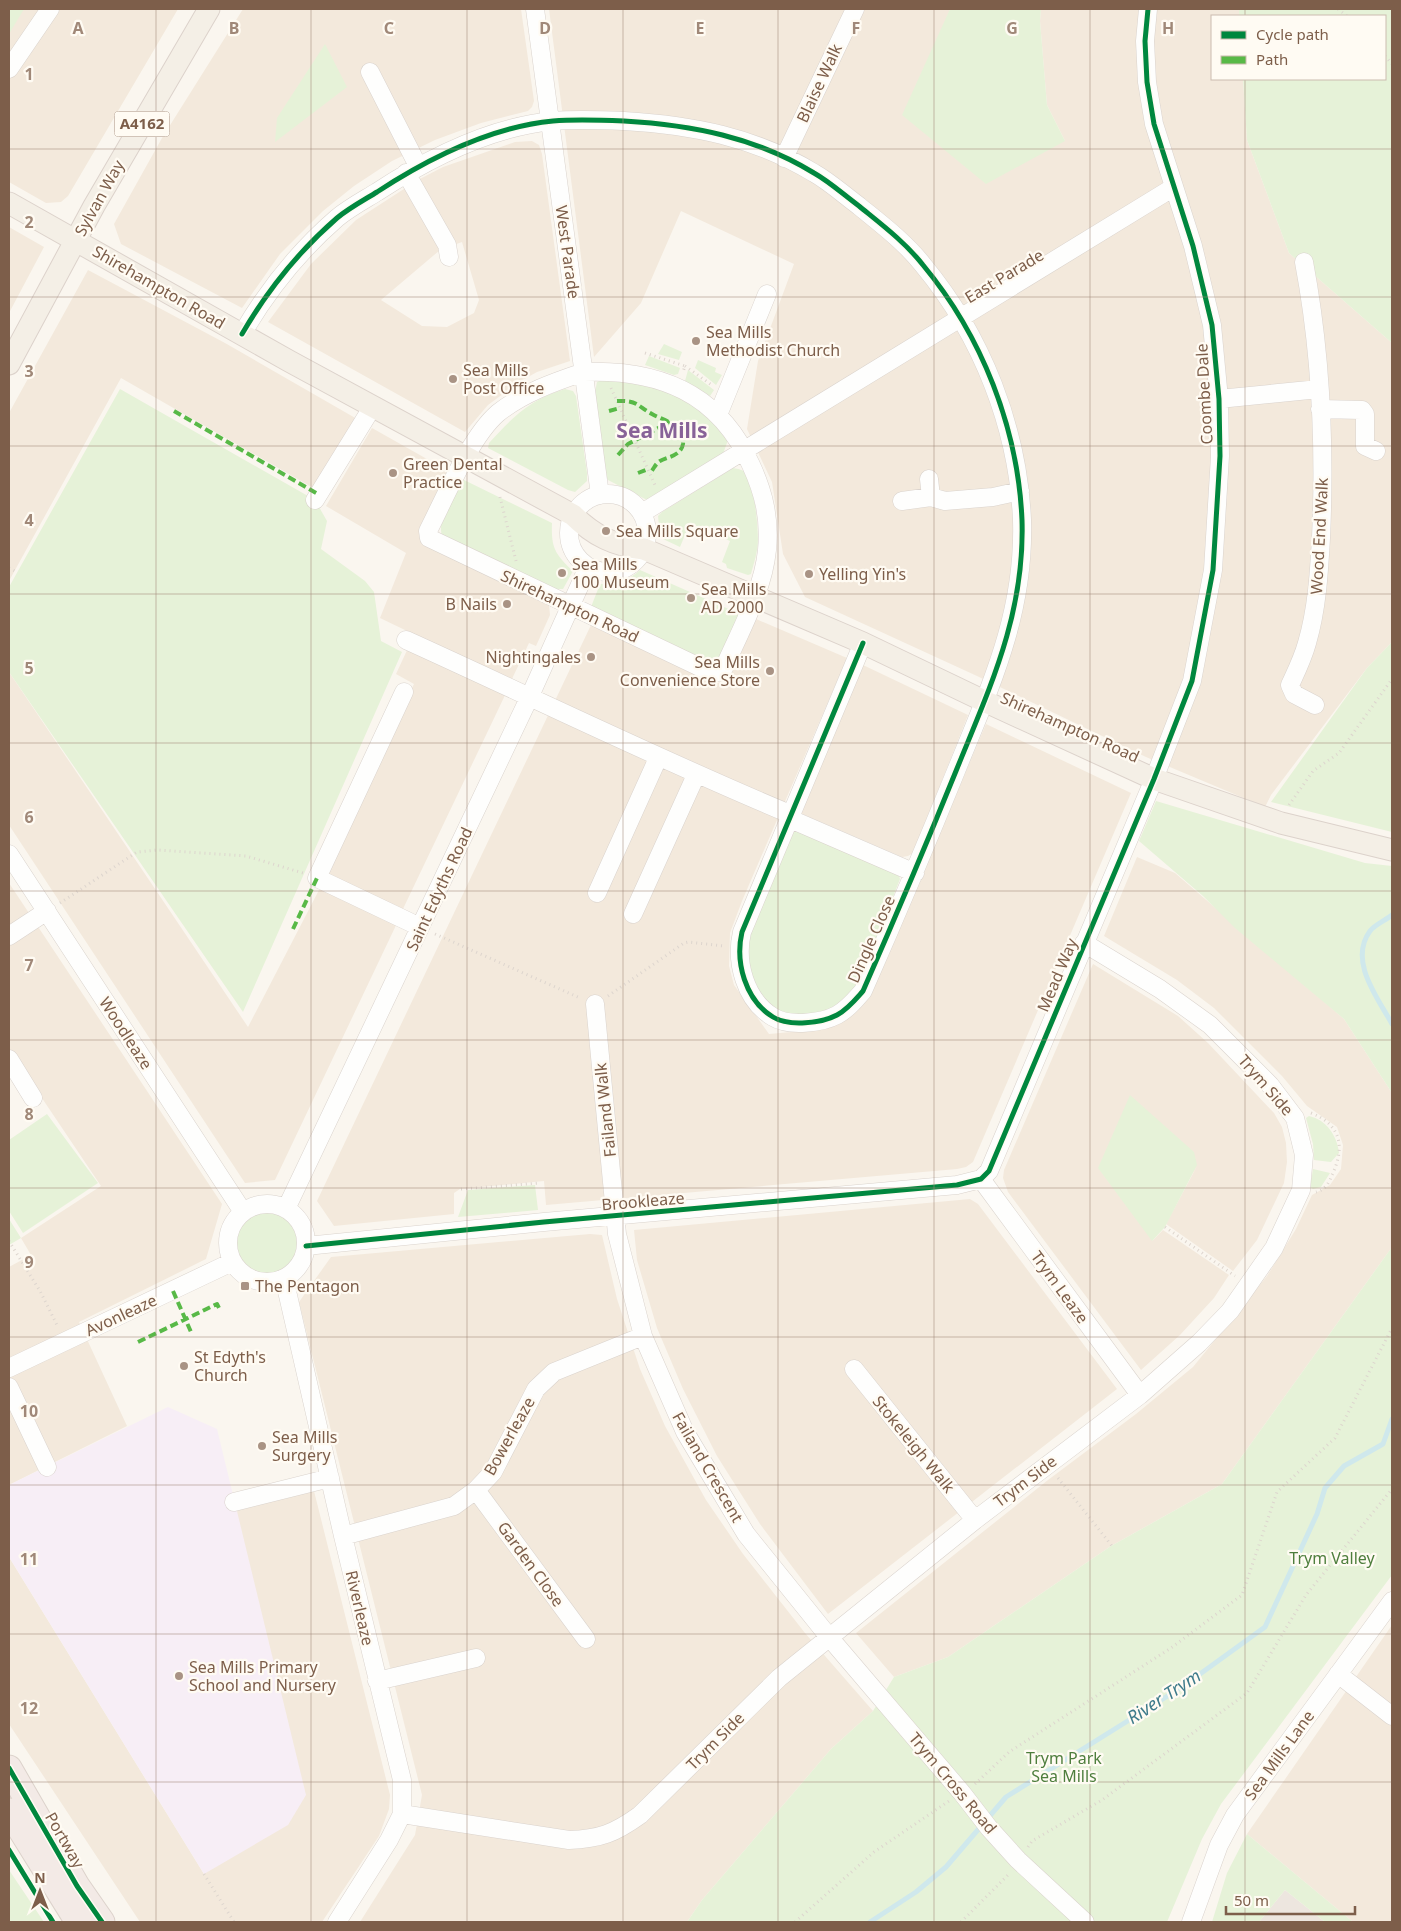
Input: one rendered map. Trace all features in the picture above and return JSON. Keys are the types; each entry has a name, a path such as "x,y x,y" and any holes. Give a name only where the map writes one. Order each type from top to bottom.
{"highway":[{"name":"Portway","path":"9,1768 77,1886 102,1922"},
{"name":"Portway","path":"9,1811 78,1922"}],"main road":[{"name":"Sylvan Way","path":"9,364 76,240 209,9"},
{"name":"Shirehampton Road","path":"9,203 507,481 573,515 594,517 627,533 644,549 754,598 863,643 984,702 1154,778 1281,823 1392,850"}],"street":[{"path":"9,69 50,9"},
{"name":"West Parade","path":"535,9 600,495"},
{"name":"Blaise Walk","path":"784,158 854,9"},
{"name":"Coombe Dale","path":"1148,9 1145,41 1147,82 1154,124 1193,246 1212,325 1219,399 1218,513 1213,570 1204,626 1192,681 1154,778"},
{"path":"370,72 447,245 449,257"},
{"name":"Dingle Close","path":"242,334 258,307 312,243 340,216 412,170 454,148 504,132 550,121 594,120 691,127 732,138 784,158 815,173 905,246 922,263 960,317 995,390 1012,447 1020,491 1022,562 1016,601 1000,662 915,873 863,991 852,1005 837,1015 815,1021 793,1022 774,1018 759,1006 750,991 741,971 738,948 742,932 789,816 863,643"},
{"name":"East Parade","path":"642,513 1174,187"},
{"name":"Wood End Walk","path":"1304,262 1312,307 1319,389 1322,514 1318,588 1307,644 1290,686 1294,694 1315,706"},
{"path":"718,415 768,294"},
{"name":"Shirehampton Road","path":"604,371 650,376 677,386 699,398 718,415 744,449 760,485 768,521 767,551 754,598 724,668 719,672 710,672 429,538 428,531 466,458 486,426 498,414 543,386 584,372 604,371"},
{"path":"1219,399 1319,389"},
{"path":"315,500 373,406"},
{"path":"1320,409 1362,410 1365,414 1365,446 1376,451"},
{"path":"929,479 931,497"},
{"path":"902,501 931,497 945,501 993,497 1020,491"},
{"path":"612,494 624,497 642,513 647,537 644,549 637,560 626,568 607,572 588,567 578,560 572,549 569,538 569,526 573,515 580,505 600,495 612,494"},
{"name":"Saint Edyths Road","path":"286,1209 530,696 588,567"},
{"path":"406,640 530,696 658,758 915,873"},
{"path":"404,692 317,878 420,927"},
{"path":"597,893 658,758"},
{"path":"633,914 696,775"},
{"name":"Mead Way","path":"981,1179 989,1171 1154,778"},
{"name":"Woodleaze","path":"9,854 243,1212"},
{"path":"9,936 47,911"},
{"name":"Trym Side","path":"402,1814 569,1840 590,1839 610,1834 640,1815 779,1678 975,1520 1140,1395 1199,1343 1230,1311 1274,1248 1301,1190 1304,1155 1295,1118 1270,1085 1210,1025 1160,988 1084,944"},
{"name":"Failand Walk","path":"594,1004 615,1216"},
{"path":"9,1059 33,1098"},
{"name":"Brookleaze","path":"306,1246 957,1185 981,1179"},
{"name":"Trym Leaze","path":"981,1179 1140,1395"},
{"path":"264,1204 286,1209 302,1224 306,1246 303,1259 295,1270 284,1278 273,1282 261,1282 240,1272 232,1262 228,1252 230,1230 243,1212 253,1206 264,1204"},
{"name":"Failand Crescent","path":"615,1216 617,1234 643,1336 685,1432 746,1534 829,1636"},
{"name":"Avonleaze","path":"9,1368 64,1342 107,1329 232,1262"},
{"name":"Riverleaze","path":"284,1278 377,1681 402,1780 402,1814 389,1840 338,1922"},
{"name":"Bowerleaze","path":"343,1536 454,1506 476,1490 493,1472 536,1389 554,1372 643,1336"},
{"name":"Stokeleigh Walk","path":"854,1369 975,1520"},
{"path":"9,1387 46,1467"},
{"path":"234,1502 330,1478"},
{"name":"Garden Close","path":"476,1490 586,1639"},
{"name":"Sea Mills Lane","path":"1191,1922 1219,1844 1235,1815 1392,1601"},
{"name":"Trym Cross Road","path":"829,1636 989,1828 1018,1860 1085,1922"},
{"path":"377,1681 476,1658"},
{"path":"1338,1674 1392,1716"}],"path":[{"path":"685,366 725,396"},
{"path":"604,371 663,500"},
{"path":"507,481 499,496 521,583"},
{"path":"9,568 17,572"},
{"path":"1294,796 1313,771 1339,752 1392,679"},
{"path":"47,911 136,852 158,850 246,856 276,863 317,878"},
{"path":"420,927 594,1004 688,942 738,948"},
{"path":"1295,1118 1308,1112 1326,1121 1334,1130 1341,1153 1328,1185 1321,1191 1301,1190"},
{"path":"462,1189 540,1183"},
{"path":"1165,1227 1248,1285"},
{"path":"9,1241 40,1291 64,1342"},
{"path":"979,1782 1009,1752 1171,1648 1242,1595 1277,1492 1335,1438 1392,1328"},
{"path":"1047,1464 1112,1546"},
{"path":"1032,1841 1102,1800 1247,1693 1306,1595 1392,1489"},
{"path":"795,1922 874,1852 945,1803"},
{"path":"204,1874 234,1922"},
{"path":"960,1922 1009,1874"}],"shaded area":[{"path":"9,9 178,9 68,196 61,202 46,203 9,182"},
{"path":"243,9 521,9 534,101 528,111 481,123 435,140 392,161 354,186 323,211 280,254 242,308 121,244 114,224 162,138"},
{"path":"549,9 950,9 945,23 1065,141 1047,105 1040,21 1041,9 1239,9 1239,15 1211,15 1211,80 1243,80 1247,140 1289,253 1392,343 1392,642 1367,668 1271,795 1265,807 1146,757 977,676 805,597 783,554 772,482 747,429 758,361 794,264 681,211 641,303 594,357"},
{"path":"532,141 539,145 542,154 570,361 537,372 519,382 488,405 465,432 268,322 311,264 356,220 407,187 440,250 381,300 422,326 447,327 474,313 479,300 462,242 451,246 414,182 443,167 515,142"},
{"path":"9,227 44,247 9,313"},
{"path":"88,270 225,343 357,419 315,489 121,378 9,581 9,413"},
{"path":"372,428 450,472 420,529 549,605 550,615 536,646 529,643 511,681 380,618 406,553 326,506"},
{"path":"756,619 847,658 730,933 729,966 734,985 769,1034 802,1031 851,1015 863,1005 873,988 986,724 1131,793 973,1162 966,1167 957,1169 546,1205 544,1181 460,1189 454,1193 454,1214 334,1226 317,1201 591,625 718,683 728,677"},
{"path":"409,646 508,689 402,911 329,879 327,870 414,684 396,674"},
{"path":"863,665 968,715 913,853 908,856 902,857 800,813"},
{"path":"9,672 248,1027 319,890 329,886 399,919 275,1180 245,1183 9,825"},
{"path":"1137,857 1175,873 1344,1019 1392,1093 1392,1247 1222,1484 1111,1546 948,1657 894,1677 856,1633 1048,1480 1136,1414 1193,1367 1267,1276 1296,1229 1312,1195 1330,1185 1341,1169 1343,1145 1337,1127 1307,1106 1282,1076 1214,1008 1177,980 1104,936"},
{"path":"9,883 222,1204 206,1259 79,1322 127,1426 9,1485 9,1267 31,1255 21,1238 101,1186 9,1049"},
{"path":"1093,964 1178,1016 1208,1043 1274,1113 1282,1127 1286,1143 1287,1162 1284,1183 1257,1240 1233,1271 1166,1224 1197,1166 1152,1241 1163,1230 1229,1275 1214,1298 1180,1335 1141,1370 1008,1192 1003,1178 1004,1170"},
{"path":"970,1199 978,1204 1117,1389 828,1614 760,1524 717,1456 683,1389 657,1328 637,1260 634,1230"},
{"path":"590,1234 602,1235 617,1299 640,1369 665,1426 706,1500 743,1554 805,1633 873,1711 831,1749 702,1900 687,1922 360,1922 415,1835 422,1795 299,1302 331,1257"},
{"name":"Sea Mills Primary School and Nursery","path":"168,1407 217,1429 306,1795 288,1825 204,1874 9,1557 9,1485"},
{"path":"313,1487 390,1795 389,1809 379,1836 322,1922 140,1922 9,1724 9,1557 204,1874 235,1505"},
{"path":"1392,1625 1392,1922 1353,1922 1247,1834"},
{"path":"1285,1890 1325,1922 1259,1922"}],"green space":[{"path":"9,9 24,9 9,34"},
{"path":"950,9 1041,9 1040,21 1047,105 1065,141 986,184 902,115"},
{"path":"1239,9 1392,9 1392,343 1289,253 1247,140 1243,80 1386,80 1386,15 1239,15"},
{"path":"325,44 347,87 275,142 277,118"},
{"path":"664,344 682,352 679,360 658,354"},
{"path":"649,356 680,368 678,374 674,375 645,365"},
{"path":"698,360 716,368 715,372 722,375 716,385 695,368"},
{"path":"688,370 714,390 710,396 685,381"},
{"path":"606,378 643,384 674,395 689,403 715,425 728,440 723,454 647,500 608,480 595,392 597,382"},
{"path":"120,389 315,500 327,521 321,549 365,581 374,592 381,641 402,652 243,1012 9,672 9,587"},
{"path":"565,389 573,391 576,396 587,473 587,481 575,492 488,448 489,443 522,410 542,398"},
{"path":"733,468 747,474 752,486 755,505 758,543 751,574 748,575 727,568 726,564 722,562 730,541 690,523 680,547 663,539 660,535 658,516 662,512"},
{"path":"462,479 552,523 552,539 555,550 573,571 563,589 556,589 443,539 441,523 443,516 449,501"},
{"path":"640,570 740,614 720,658 708,664 591,607 600,584 622,581"},
{"path":"1392,642 1392,832 1271,802 1367,668"},
{"path":"1156,801 1365,863 1392,866 1392,1093 1344,1019 1235,928 1203,896 1139,841"},
{"path":"791,829 898,873 900,879 860,981 848,996 832,1008 809,1015 786,1014 776,1011 754,987 745,942"},
{"path":"1130,1095 1194,1152 1197,1165 1165,1227 1152,1241 1098,1168"},
{"path":"47,1114 98,1183 23,1233 9,1211 9,1140"},
{"path":"1309,1116 1326,1125 1336,1141 1339,1153 1331,1162 1314,1160 1313,1144 1306,1118"},
{"path":"1313,1169 1330,1173 1321,1187 1313,1189 1310,1187"},
{"path":"535,1185 538,1210 458,1217 468,1190"},
{"path":"267,1211 285,1216 290,1220 294,1225 299,1243 294,1261 290,1266 285,1270 267,1275 249,1270 244,1266 240,1261 235,1243 240,1225 244,1220 249,1216"},
{"path":"9,1219 21,1238 9,1245"},
{"name":"Trym Park Sea Mills","path":"1392,1247 1392,1575 1221,1804 1202,1839 1167,1922 687,1922 702,1900 831,1749 873,1711 894,1677 948,1657 1111,1546 1222,1484"},
{"path":"1247,1834 1353,1922 1325,1922 1285,1890 1259,1922 1212,1922 1227,1873"},
{"path":"9,1870 44,1922 9,1922"}],"waterway":[{"name":"River Trym","path":"1392,915 1370,931 1364,943 1362,955 1364,967 1373,991 1392,1024"},
{"name":"River Trym","path":"870,1922 916,1892 946,1867 1006,1797 1182,1687 1265,1627 1317,1514 1325,1488 1344,1466 1383,1444 1392,1419"}],"marked path":[{"path":"617,401 629,401 637,404 673,424 681,432 683,444 680,451 658,462 650,473"},
{"path":"609,411 620,408"},
{"path":"174,411 318,494"},
{"path":"618,455 628,444 670,422"},
{"path":"638,473 648,469"},
{"path":"293,929 317,878"},
{"path":"173,1291 191,1332"},
{"path":"138,1342 217,1304 219,1308"}],"cycle path":[{"path":"306,1246 544,1222 957,1185 981,1179 989,1171 1154,779 1192,681 1213,570 1220,456 1219,399 1212,325 1193,246 1154,124 1147,82 1145,41 1148,9"},
{"path":"242,334 262,302 285,272 310,244 342,214 418,167 483,137 529,124 553,121 624,121 674,126 722,135 769,150 792,161 826,180 908,249 944,293 963,322 993,385 1004,418 1013,451 1022,520 1018,587 1003,649 993,679 945,799 863,991 845,1010 831,1018 805,1023 788,1022 773,1017 763,1010 749,991 741,968 740,944 742,932 863,643"},
{"path":"9,1768 77,1886 102,1922"},
{"path":"9,1850 53,1922"}],"place":[{"name":"Sea Mills Methodist Church","path":"696,341"},
{"name":"Sea Mills Post Office","path":"453,379"},
{"name":"Green Dental Practice","path":"393,473"},
{"name":"Sea Mills Square","path":"606,531"},
{"name":"Sea Mills 100 Museum","path":"562,573"},
{"name":"Yelling Yin's","path":"809,574"},
{"name":"Sea Mills AD 2000","path":"691,598"},
{"name":"B Nails","path":"507,604"},
{"name":"Nightingales","path":"591,657"},
{"name":"Sea Mills Convenience Store","path":"770,671"},
{"name":"The Pentagon","path":"245,1286"},
{"name":"St Edyth's Church","path":"184,1366"},
{"name":"Sea Mills Surgery","path":"262,1446"},
{"name":"Sea Mills Primary School and Nursery","path":"179,1676"}],"district":[{"name":"Sea Mills","path":"662,431"}],"park label":[{"name":"Trym Valley","path":"1332,1558"}]}
